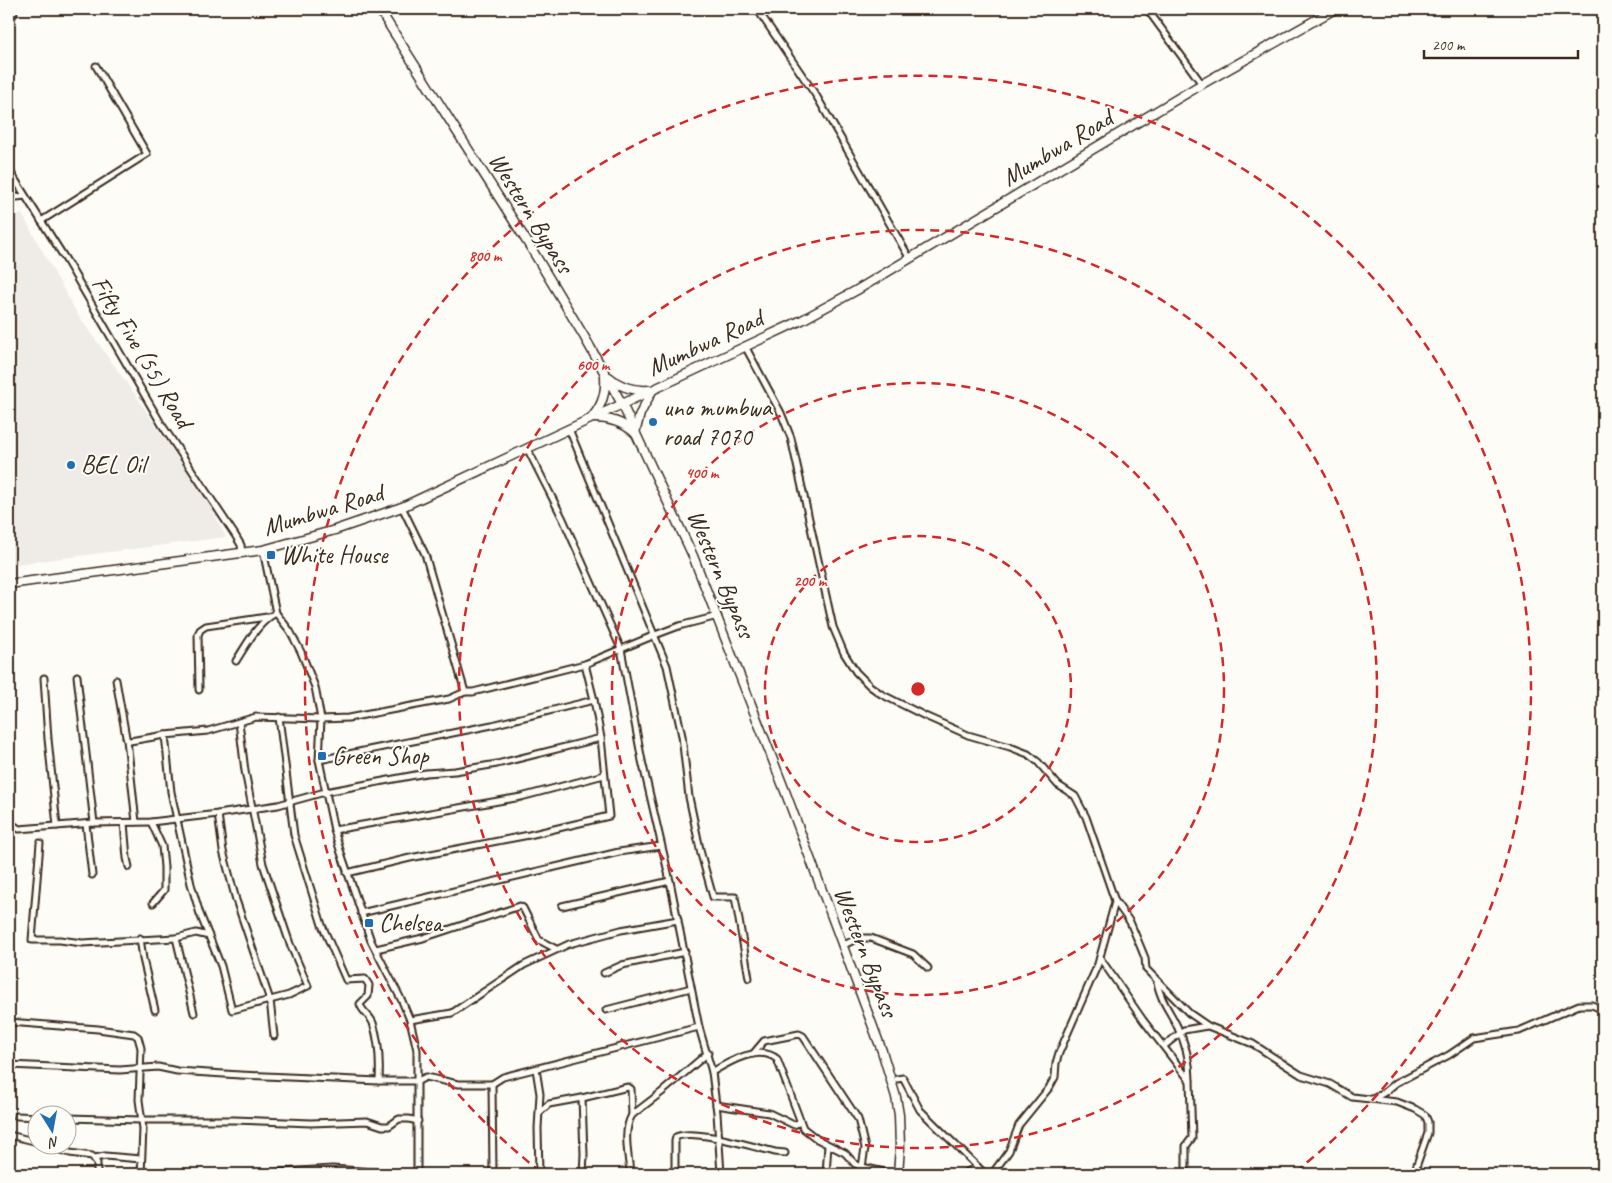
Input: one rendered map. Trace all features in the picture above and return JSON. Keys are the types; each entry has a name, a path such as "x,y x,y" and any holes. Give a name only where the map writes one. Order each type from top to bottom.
{"main road":[{"name":"Western Bypass","path":"379,9 531,248 604,372 622,404 686,539 718,616 882,1051 896,1097 900,1139 898,1174"},
{"name":"Mumbwa Road","path":"9,584 262,550 335,530 402,507 802,320 910,259 1202,84 1335,9"},
{"path":"604,372 626,388 654,390"},
{"path":"592,418 600,409 604,397 606,384 604,372"},
{"path":"592,418 611,419 620,422 635,433 643,405 654,390"}],"street":[{"path":"757,9 817,97 910,259"},
{"path":"1147,9 1202,84"},
{"path":"41,220 147,154 96,66"},
{"name":"Fifty Five (55) Road","path":"9,170 66,260 162,425 235,535 241,545 242,553"},
{"path":"9,198 25,196"},
{"path":"745,346 780,412 791,438 833,627 844,653 856,672 870,686 912,710 968,735 1019,750 1038,762 1054,781 1075,796 1079,802 1115,901 1130,922 1142,951 1145,968 1157,982 1189,1013 1208,1026 1253,1044 1301,1075 1330,1084 1355,1098 1391,1101 1422,1112 1427,1119 1428,1133 1417,1164 1416,1174"},
{"path":"569,429 667,666 682,736 688,797 708,882 713,898 735,897 749,978"},
{"path":"526,448 563,518 621,649 642,761 670,881 699,1027 712,1072 721,1174"},
{"path":"402,507 425,554 465,692"},
{"path":"262,550 276,613 290,631 315,687 321,719 320,760 325,792 347,873 376,949 410,1020 417,1050 417,1174"},
{"path":"199,690 198,635 200,630 206,626 267,617 276,613"},
{"path":"127,740 208,731 256,717 348,718 450,699 465,692 473,692 585,664 655,635 718,616"},
{"path":"236,661 267,617"},
{"path":"347,873 410,858 529,835 609,816 609,800 604,776 601,738 585,664"},
{"path":"77,676 94,823"},
{"path":"44,678 48,748 57,826"},
{"path":"116,680 127,740 136,822"},
{"path":"320,760 492,725 594,700"},
{"path":"279,717 294,835 322,925 345,978 348,981 364,979 369,985 368,996 360,1004 373,1023 380,1064 379,1081"},
{"path":"165,735 171,792 191,884 200,914 224,976 232,1010 289,995 308,986 290,944 271,891 257,839 239,722"},
{"path":"9,822 19,830 94,823 151,822 218,814 289,802 325,792 426,773 455,771 496,764 601,738"},
{"path":"334,830 503,800 604,776"},
{"path":"218,814 223,852 236,900 270,1000 274,1036"},
{"path":"124,822 127,858 130,867"},
{"path":"151,822 162,846 164,867 164,890 152,903"},
{"path":"86,824 92,875"},
{"path":"40,843 32,940 98,943 140,938 176,938 196,933 209,936"},
{"path":"361,913 619,852 661,846"},
{"path":"562,906 670,881"},
{"path":"992,1174 1009,1151 1019,1125 1049,1088 1055,1076 1059,1053 1100,958 1115,901"},
{"path":"376,949 423,938 520,906 523,908 539,940 556,949"},
{"path":"410,1020 452,1013 524,965 556,949 585,938 638,926 678,920"},
{"path":"140,938 155,1010"},
{"path":"176,938 194,1013"},
{"path":"842,946 858,938 872,938 912,954 928,968"},
{"path":"604,973 622,965 685,952"},
{"path":"1100,958 1139,1015 1190,1080"},
{"path":"1157,982 1163,1004 1180,1032 1188,1060 1192,1138 1186,1146 1186,1174"},
{"path":"606,1010 691,988"},
{"path":"1372,1099 1383,1094 1396,1083 1449,1055 1474,1038 1520,1031 1579,1006 1588,1005 1603,1010"},
{"path":"9,1022 98,1029 134,1034 138,1037 140,1041 139,1100 142,1129 141,1174"},
{"path":"1164,1046 1180,1032 1189,1028 1208,1026"},
{"path":"9,1065 82,1069 140,1069 158,1067 177,1071 240,1075 379,1081 418,1081 426,1077 458,1084 492,1084 503,1077 699,1027"},
{"path":"753,1054 764,1040 798,1034 803,1036 815,1051 858,1119 865,1148 862,1167"},
{"path":"630,1174 627,1133 629,1120 632,1115 708,1054"},
{"path":"712,1072 753,1054 770,1055 777,1059 803,1128 844,1153 855,1164 893,1174"},
{"path":"536,1069 540,1094 539,1174"},
{"path":"897,1079 903,1078 920,1110 985,1174"},
{"path":"492,1084 493,1174"},
{"path":"540,1112 549,1104 628,1087 631,1089 632,1115"},
{"path":"582,1098 584,1174"},
{"path":"716,1104 769,1113 794,1125 800,1122"},
{"path":"18,1116 28,1116"},
{"path":"78,1118 311,1123 367,1121 382,1126 390,1126 398,1119 409,1119 418,1122"},
{"path":"9,1135 28,1140"},
{"path":"675,1174 676,1137 679,1135 719,1138 786,1153"},
{"path":"826,1174 828,1145"},
{"path":"78,1154 95,1158 105,1156 141,1159"},
{"path":"95,1158 97,1174"},
{"path":"962,1174 978,1167"},
{"path":"246,1174 332,1169 403,1174"}],"shaded area":[{"name":"BEL Oil","path":"22,214 79,317 134,393 210,506 226,537 9,565 9,218"}],"place":[{"name":"uno mumbwa road 7070","path":"653,422"},
{"name":"BEL Oil","path":"71,465"},
{"name":"White House","path":"271,555"},
{"name":"Green Shop","path":"322,756"},
{"name":"Chelsea","path":"369,923"}]}
